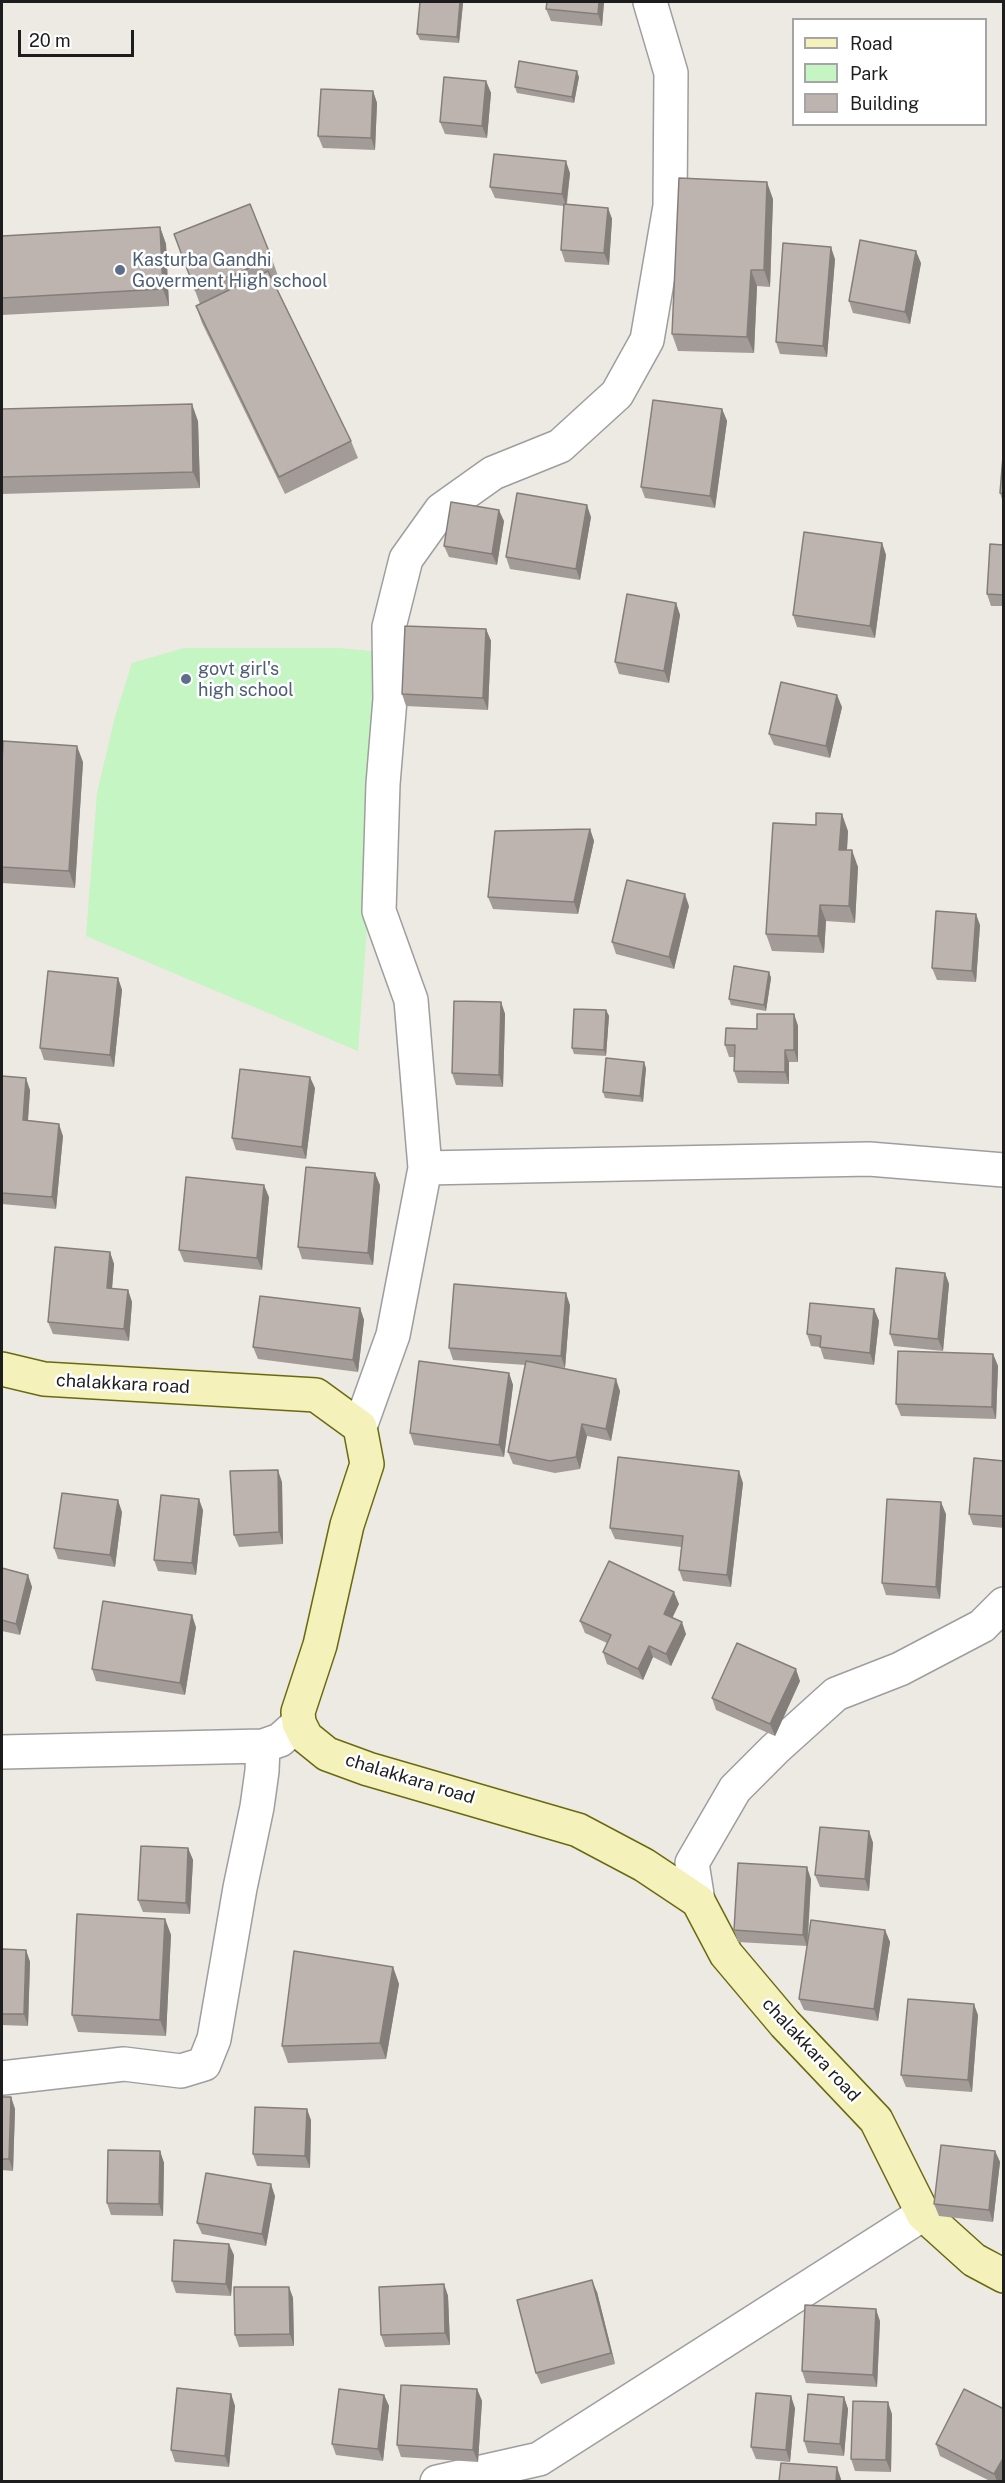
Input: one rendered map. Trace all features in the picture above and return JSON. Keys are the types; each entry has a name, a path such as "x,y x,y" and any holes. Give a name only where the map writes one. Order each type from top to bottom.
{"main road":[{"name":"chalakkara road","path":"2,1369 44,1379 316,1395 360,1427"},
{"path":"299,1723 298,1712 320,1645 347,1525 368,1464 360,1427"},
{"name":"chalakkara road","path":"299,1723 306,1737 327,1754 368,1769 578,1830 644,1865 698,1901 726,1954 785,2024 876,2120 923,2214 974,2260 1004,2276"}],"street":[{"path":"360,1427 393,1335 425,1168 411,1000 379,911 383,784 390,699 390,627 406,559 441,510 493,473 560,446 617,394 647,340 670,206 671,73 650,2"},
{"path":"425,1168 869,1159 1004,1170"},
{"path":"698,1901 692,1863 735,1789 776,1749 837,1694 900,1669 982,1626 1004,1604"},
{"path":"2,1752 263,1746 280,1740 299,1723"},
{"path":"2,2078 124,2064 181,2070 204,2064 214,2039 240,1888 257,1807 263,1746"},
{"path":"437,2481 539,2459 923,2214"}],"green space":[{"path":"184,648 339,648 381,652 374,831 358,1051 86,936 97,793 115,717 132,663"}],"building":[{"path":"420,2 460,2 457,37 417,34"},
{"path":"547,2 599,2 598,14 546,9"},
{"path":"519,61 577,71 572,97 515,87"},
{"path":"444,77 486,81 482,126 440,122"},
{"path":"321,89 373,91 371,138 318,136"},
{"path":"494,154 566,161 562,194 490,187"},
{"path":"679,178 767,182 764,270 751,270 747,337 672,334"},
{"path":"250,204 272,259 195,290 174,234"},
{"path":"564,204 608,208 604,253 561,250"},
{"path":"160,227 163,289 2,298 2,236"},
{"path":"860,240 916,251 905,312 849,301"},
{"path":"783,243 831,247 823,346 776,342"},
{"path":"268,271 351,441 279,477 196,306"},
{"path":"653,400 722,409 710,496 641,487"},
{"path":"192,404 193,472 2,477 2,409"},
{"path":"1004,456 1004,494 1000,493"},
{"path":"517,493 587,505 576,569 506,557"},
{"path":"451,502 499,510 492,554 444,546"},
{"path":"804,532 882,543 870,626 793,615"},
{"path":"990,544 1004,545 1004,595 987,594"},
{"path":"627,594 676,603 664,671 615,662"},
{"path":"405,626 486,629 483,698 402,694"},
{"path":"781,682 837,695 826,746 769,734"},
{"path":"3,741 77,746 69,871 2,867"},
{"path":"816,813 842,814 839,850 852,850 849,906 820,905 818,936 766,934 773,823 816,825"},
{"path":"590,829 574,902 488,897 495,831"},
{"path":"627,880 685,894 669,957 612,942"},
{"path":"936,911 976,914 972,971 932,968"},
{"path":"734,966 769,972 764,1005 729,999"},
{"path":"48,971 118,978 110,1055 40,1048"},
{"path":"454,1001 501,1002 499,1075 452,1073"},
{"path":"574,1009 606,1010 604,1050 572,1048"},
{"path":"757,1014 794,1014 794,1050 785,1050 785,1072 734,1071 735,1045 725,1045 726,1028 757,1029"},
{"path":"606,1058 644,1062 640,1096 603,1092"},
{"path":"240,1069 310,1077 302,1147 232,1138"},
{"path":"2,1076 26,1078 23,1120 59,1124 52,1197 2,1193"},
{"path":"306,1167 375,1173 368,1253 298,1247"},
{"path":"186,1177 264,1185 257,1258 179,1250"},
{"path":"55,1247 110,1252 107,1288 128,1290 124,1329 48,1322"},
{"path":"896,1268 945,1273 938,1339 890,1334"},
{"path":"454,1284 566,1293 561,1356 449,1348"},
{"path":"260,1296 360,1308 353,1360 253,1347"},
{"path":"810,1303 874,1309 870,1353 820,1347 821,1336 807,1334"},
{"path":"898,1351 993,1354 992,1407 896,1404"},
{"path":"419,1361 509,1373 499,1445 410,1433"},
{"path":"526,1361 616,1379 606,1429 582,1424 576,1457 550,1461 508,1452"},
{"path":"618,1457 739,1471 727,1575 679,1570 683,1536 610,1528"},
{"path":"974,1458 1004,1461 1004,1516 969,1514"},
{"path":"278,1470 279,1532 234,1535 230,1471"},
{"path":"62,1493 118,1500 110,1555 54,1548"},
{"path":"161,1495 199,1499 192,1563 154,1560"},
{"path":"887,1499 941,1502 936,1587 882,1583"},
{"path":"609,1561 674,1592 664,1614 682,1622 666,1654 649,1646 638,1669 603,1652 611,1635 580,1621"},
{"path":"2,1568 28,1575 16,1624 2,1620"},
{"path":"103,1601 192,1615 180,1683 92,1669"},
{"path":"737,1643 796,1669 770,1724 712,1698"},
{"path":"820,1827 869,1831 865,1879 815,1875"},
{"path":"141,1846 188,1848 186,1903 138,1900"},
{"path":"738,1863 807,1867 803,1935 734,1930"},
{"path":"77,1914 165,1919 160,2020 72,2015"},
{"path":"811,1920 885,1930 874,2009 799,1999"},
{"path":"2,1949 26,1950 24,2014 2,2014"},
{"path":"294,1951 393,1967 380,2043 282,2046"},
{"path":"908,1999 974,2004 968,2080 901,2075"},
{"path":"2,2097 11,2097 9,2159 2,2159"},
{"path":"255,2107 307,2109 305,2156 253,2154"},
{"path":"941,2145 995,2151 989,2210 934,2204"},
{"path":"108,2150 160,2151 159,2204 107,2203"},
{"path":"206,2173 271,2184 262,2234 197,2223"},
{"path":"174,2240 229,2244 226,2284 172,2281"},
{"path":"592,2280 611,2353 536,2373 517,2300"},
{"path":"444,2284 445,2333 381,2335 379,2287"},
{"path":"234,2287 289,2287 290,2334 235,2335"},
{"path":"805,2305 876,2309 873,2375 802,2371"},
{"path":"401,2385 477,2389 473,2450 397,2445"},
{"path":"177,2388 231,2394 225,2456 171,2450"},
{"path":"339,2389 384,2395 378,2449 332,2444"},
{"path":"964,2389 1004,2409 1004,2457 994,2474 936,2444"},
{"path":"756,2393 791,2396 786,2450 751,2447"},
{"path":"808,2394 844,2397 840,2444 804,2441"},
{"path":"853,2401 888,2402 886,2460 851,2459"},
{"path":"781,2463 837,2467 836,2481 779,2481"}],"place":[{"name":"Kasturba Gandhi Goverment High school","path":"120,270"},
{"name":"govt girl's high school","path":"186,679"}]}
